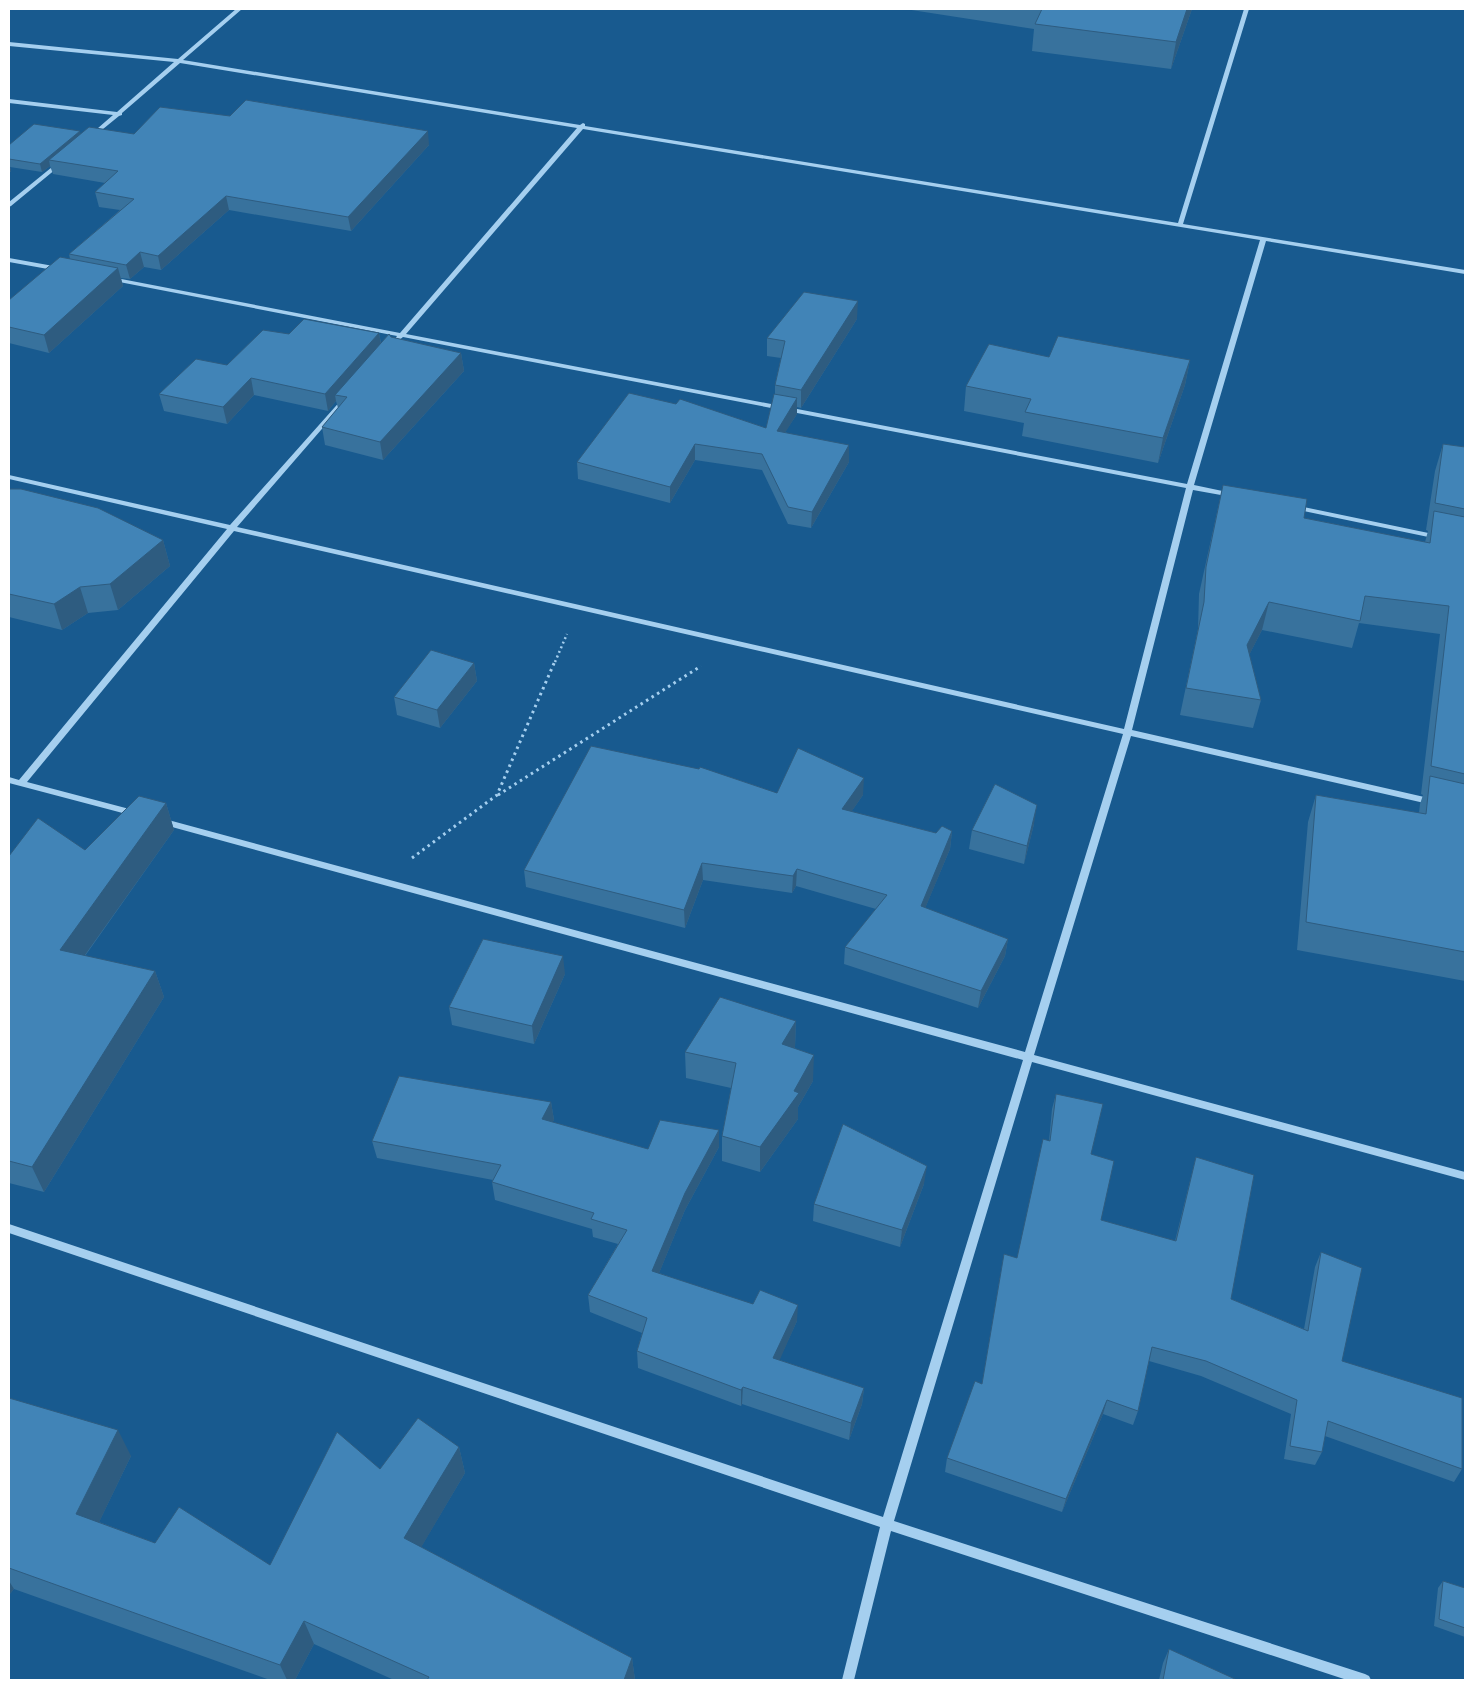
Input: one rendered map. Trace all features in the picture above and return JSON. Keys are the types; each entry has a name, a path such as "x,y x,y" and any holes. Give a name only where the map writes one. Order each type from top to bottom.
{"street":[{"path":"83,144 120,114 178,60 239,9"},
{"path":"1180,225 1247,9"},
{"path":"9,44 178,60 582,125 1465,272"},
{"path":"9,101 120,114"},
{"path":"395,342 582,125"},
{"path":"9,205 68,156"},
{"path":"848,1680 887,1524 1128,731 1190,486 1264,238"},
{"path":"9,260 68,271"},
{"path":"107,278 1237,496"},
{"path":"21,783 232,528 349,394"},
{"path":"9,478 1446,804"},
{"path":"1285,506 1446,538"},
{"path":"9,780 1465,1176"},
{"path":"9,1229 887,1524 1365,1680"}],"path":[{"path":"497,795 580,606"},
{"path":"381,880 497,795 737,643"}],"building":[{"path":"1042,9 1187,9 1176,42 1035,24"},
{"path":"246,100 428,131 348,217 226,196 158,256 140,252 126,265 69,254 134,199 95,192 118,171 49,160 89,127 134,134 160,107 230,116"},
{"path":"34,124 80,131 40,164 9,159 9,145"},
{"path":"60,257 118,268 44,335 9,327 9,300"},
{"path":"804,292 858,301 801,390 775,385 785,341 767,338"},
{"path":"304,319 379,333 325,394 251,378 223,407 159,394 196,359 227,365 263,330 289,334"},
{"path":"389,334 391,337 461,353 380,442 322,427 347,397 335,395"},
{"path":"1058,336 1190,360 1163,438 1025,412 1031,399 966,386 989,344 1049,357"},
{"path":"629,393 676,404 680,399 766,428 774,394 797,398 777,431 849,445 812,512 788,507 762,454 695,444 670,487 577,462"},
{"path":"1443,444 1465,447 1465,509 1435,503"},
{"path":"1223,485 1307,499 1304,518 1430,543 1434,511 1465,517 1465,774 1431,766 1449,606 1365,596 1360,621 1269,602 1247,645 1261,700 1186,688 1204,602 1206,567"},
{"path":"9,489 21,489 98,508 163,540 110,584 80,587 54,604 9,594"},
{"path":"431,650 474,663 437,710 394,697"},
{"path":"591,746 699,769 700,767 777,793 798,748 864,778 842,809 936,833 942,826 952,831 921,906 1008,939 981,991 845,947 887,895 797,869 793,876 702,863 684,910 524,870"},
{"path":"1430,776 1465,784 1465,952 1306,922 1316,795 1426,814"},
{"path":"995,784 1037,805 1027,846 972,830"},
{"path":"139,796 166,803 60,950 155,971 32,1167 9,1161 9,856 38,818 85,850"},
{"path":"483,939 563,956 532,1026 449,1007"},
{"path":"720,997 796,1021 782,1044 814,1055 794,1091 799,1093 760,1147 722,1136 736,1063 685,1052"},
{"path":"399,1076 551,1102 542,1119 648,1149 660,1120 719,1130 685,1193 652,1271 753,1304 760,1290 798,1305 773,1358 864,1388 851,1423 743,1387 741,1390 637,1351 647,1318 588,1295 627,1230 591,1219 594,1213 492,1182 501,1165 372,1141"},
{"path":"1056,1094 1103,1104 1091,1154 1114,1161 1101,1220 1176,1241 1196,1157 1254,1175 1231,1299 1308,1331 1321,1252 1362,1268 1342,1361 1462,1398 1462,1469 1328,1421 1322,1452 1290,1446 1297,1400 1206,1361 1152,1347 1138,1411 1107,1400 1066,1499 947,1458 975,1381 982,1384 1004,1254 1017,1258 1043,1139 1050,1141"},
{"path":"843,1124 927,1166 902,1230 814,1204"},
{"path":"9,1398 118,1430 76,1514 155,1543 179,1507 270,1565 337,1432 380,1469 418,1418 459,1447 404,1538 632,1658 624,1680 427,1680 429,1677 304,1621 280,1665 9,1568"},
{"path":"1443,1581 1465,1588 1465,1628 1439,1619"},
{"path":"1169,1649 1235,1679 1235,1680 1163,1680"}]}
